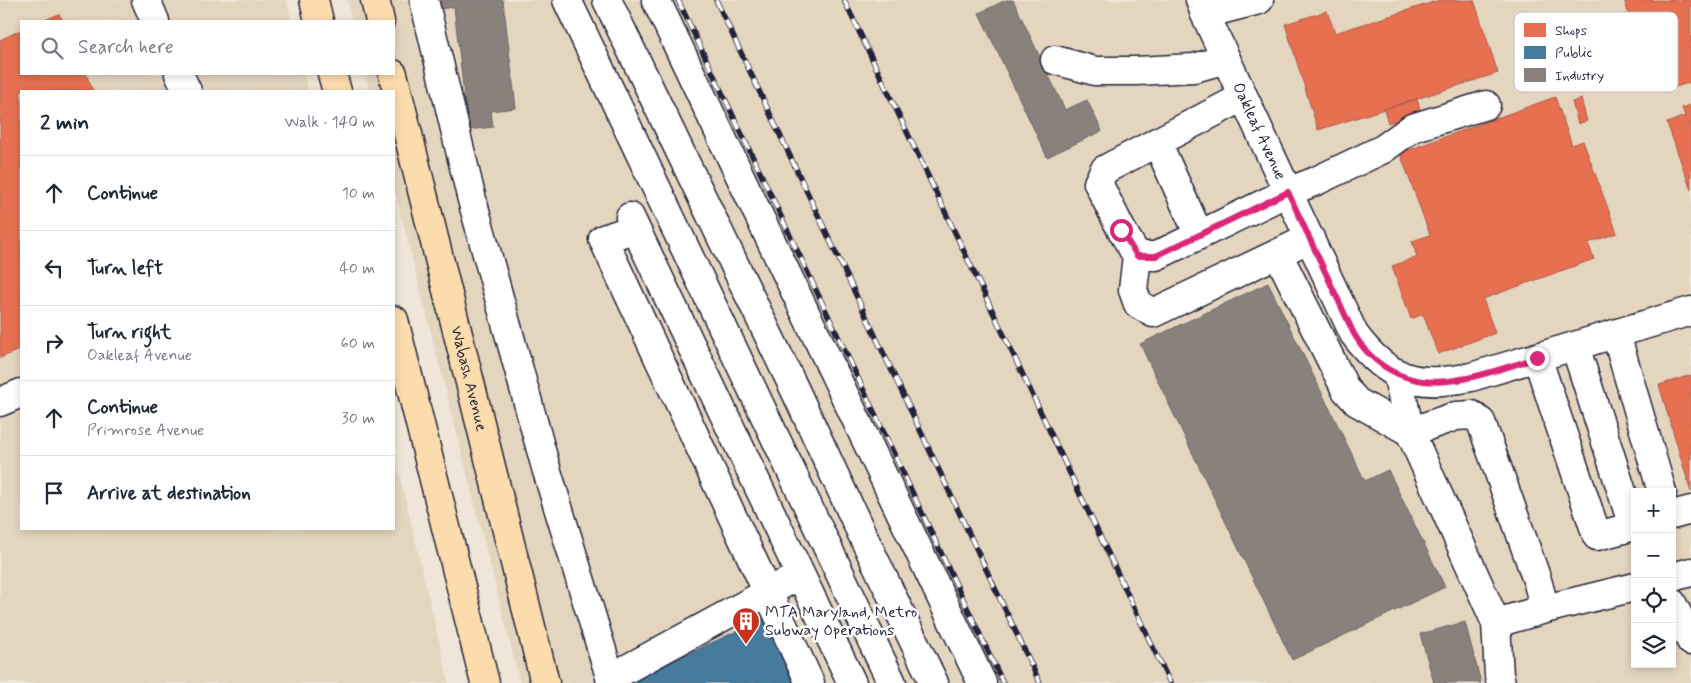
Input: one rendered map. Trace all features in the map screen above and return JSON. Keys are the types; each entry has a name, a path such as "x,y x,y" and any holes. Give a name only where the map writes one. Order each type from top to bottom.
{"main road":[{"path":"314,0 319,20"},
{"path":"374,0 380,20"},
{"path":"332,75 337,90"},
{"name":"Wabash Avenue","path":"393,75 545,683"},
{"path":"395,324 485,683"}],"street":[{"path":"146,0 155,20"},
{"path":"424,0 471,196 546,468 611,680 768,592 903,520"},
{"path":"567,0 892,683"},
{"path":"607,0 934,683"},
{"path":"656,0 982,683"},
{"path":"1202,7 1259,0"},
{"name":"Oakleaf Avenue","path":"1202,7 1354,334 1368,352 1387,368 1402,376"},
{"path":"1055,60 1095,71 1136,71 1194,68 1226,59"},
{"path":"179,75 187,90"},
{"path":"1244,97 1104,170 1098,183 1121,230 1137,256 1133,290 1138,304 1153,313 1310,238"},
{"path":"1137,256 1156,256 1383,148 1412,128 1486,105"},
{"path":"1157,142 1199,235"},
{"path":"810,683 603,239 632,223 852,683"},
{"path":"1278,254 1346,390 1356,402 1410,432 1456,416 1472,415 1481,422 1545,609"},
{"path":"1501,683 1496,623 1410,432 1402,376 1428,383 1448,382 1471,377 1691,311"},
{"path":"1616,334 1661,488"},
{"path":"1576,346 1631,517"},
{"path":"1537,358 1597,536 1631,527"},
{"path":"0,402 20,393"},
{"path":"1676,514 1691,510"},
{"path":"1676,576 1691,572"},
{"path":"1496,623 1631,588"},
{"path":"1676,611 1691,641"}],"shaded area":[{"path":"0,0 286,0 292,20 20,20 20,75 304,75 308,90 20,90 20,530 395,530 395,455 449,683 0,683"},
{"path":"347,0 1691,0 1691,683 520,683 395,191 395,90 370,90 365,75 395,75 395,20 352,20"}],"building: Shops":[{"path":"1440,0 1474,0 1498,73 1318,130 1285,24 1327,11 1335,33"},
{"path":"1624,0 1691,0 1691,82 1678,86 1678,12 1628,12"},
{"path":"59,14 62,20 44,20"},
{"path":"20,30 20,75 86,75 93,90 20,90 20,349 0,358 0,40"},
{"path":"1555,97 1572,145 1583,141 1617,233 1588,243 1594,259 1483,299 1495,333 1438,354 1423,314 1411,319 1392,266 1417,257 1412,241 1430,235 1400,153"},
{"path":"1417,99 1421,113 1388,123 1384,109"},
{"path":"1581,99 1587,121 1578,124 1572,102"},
{"path":"1691,105 1691,190 1667,123 1685,116 1682,108"},
{"path":"1691,375 1691,492 1659,385"}],"building: Public":[{"name":"MTA Maryland, Metro Subway Operations","path":"771,615 803,683 627,683 692,652"}],"building: Industry":[{"path":"439,0 503,0 516,108 491,111 493,127 468,130 454,7 440,9"},
{"path":"1006,0 1013,0 1065,110 1087,100 1102,131 1047,157 979,13"},
{"path":"1268,283 1365,481 1388,470 1445,587 1292,660 1140,344"},
{"path":"1465,622 1481,683 1434,683 1420,634"}],"railway":[{"path":"678,0 1003,683"},
{"path":"716,0 1040,683"},
{"path":"844,0 1170,683"}],"place":[{"name":"MTA Maryland, Metro Subway Operations","path":"746,645"}],"route":[{"path":"1121,230 1137,256 1156,256 1288,192 1354,334 1368,352 1387,368 1406,378 1428,383 1448,382 1537,358"}]}
